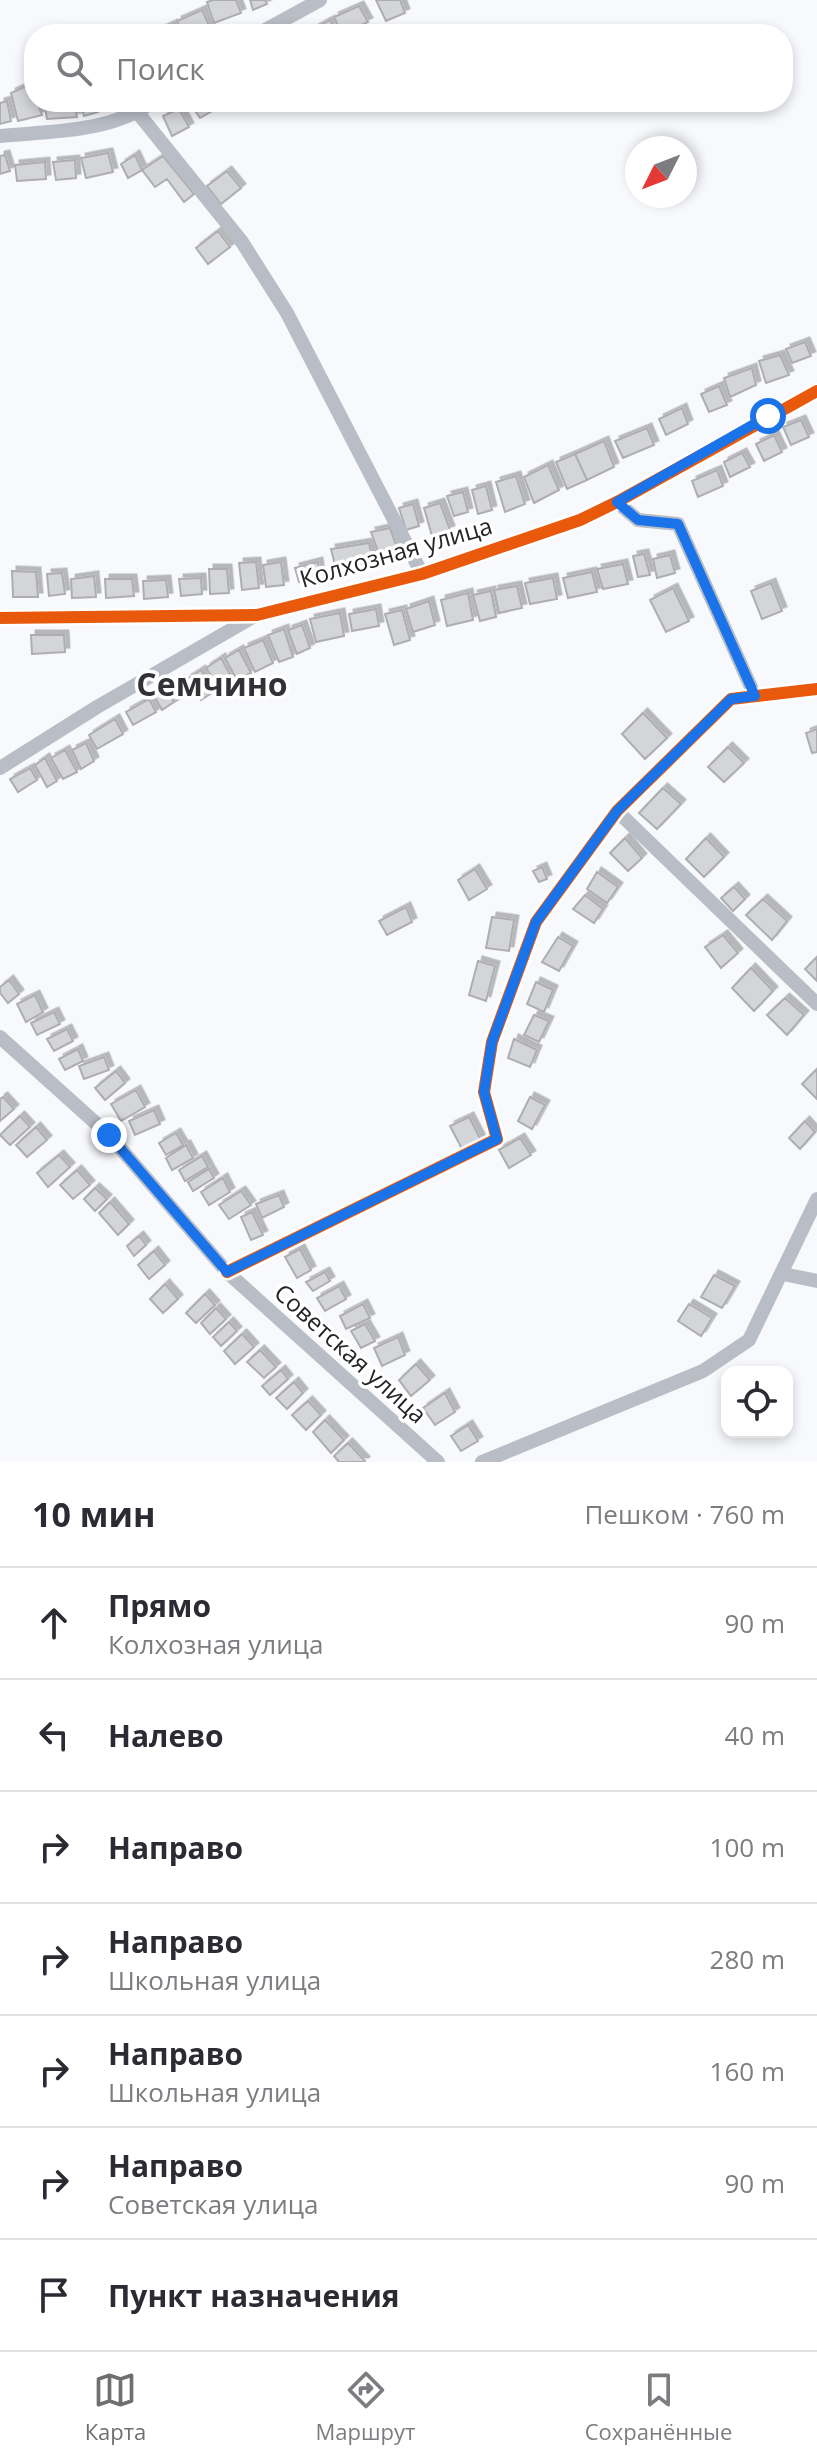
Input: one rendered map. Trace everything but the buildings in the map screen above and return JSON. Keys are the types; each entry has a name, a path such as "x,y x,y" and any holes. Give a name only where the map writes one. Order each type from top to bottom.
{"street":[{"path":"276,24 320,0"},
{"path":"0,136 104,124 138,113 242,242 287,313 422,574"},
{"name":"Колхозная улица","path":"0,618 257,615 422,574 580,520 817,391"},
{"path":"617,502 638,520 678,524 755,696"},
{"name":"Колхозная улица","path":"0,768 97,707 257,615"},
{"path":"227,1272 497,1139 484,1092 492,1042 536,922 617,811 731,699 817,689"},
{"path":"617,811 817,1004"},
{"name":"Советская улица","path":"0,1037 109,1135 227,1272 438,1462"},
{"path":"482,1462 703,1371 749,1340 817,1199"},
{"path":"783,1274 817,1281"}],"cycle path":[{"path":"0,618 257,615 422,574 580,520 817,391"},
{"path":"227,1272 497,1139 484,1092 492,1042 536,922 617,811 731,699 817,689"}],"district":[{"name":"Семчино","path":"212,685"}],"route":[{"path":"109,1135 227,1272 497,1139 484,1092 492,1042 536,922 617,811 731,699 755,696 678,524 638,520 617,502 768,416"}]}
